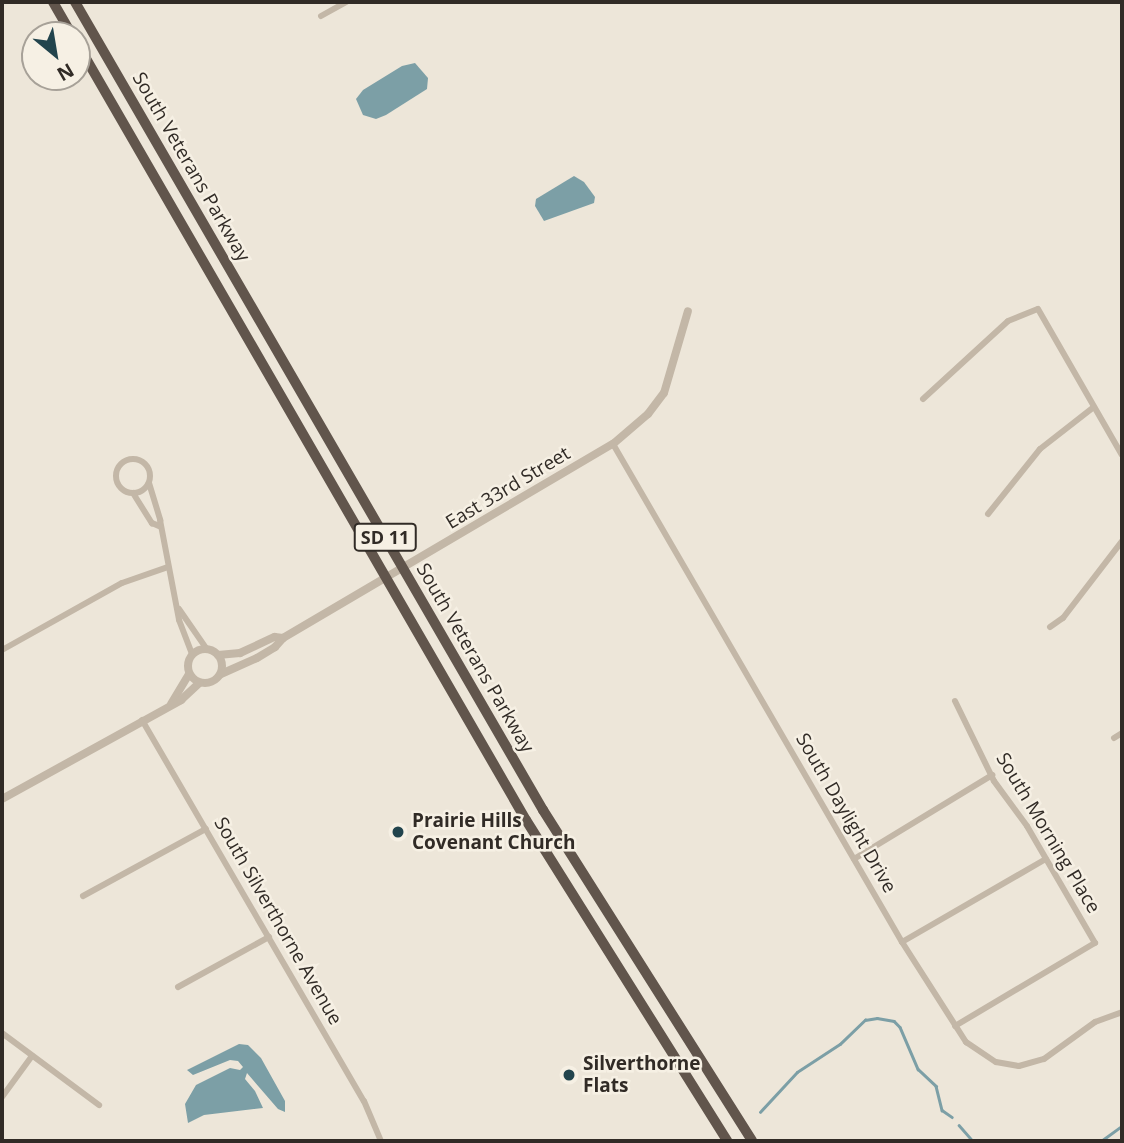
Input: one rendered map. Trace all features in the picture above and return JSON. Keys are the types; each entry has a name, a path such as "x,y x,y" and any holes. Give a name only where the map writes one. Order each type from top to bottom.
{"highway":[{"path":"53,2 64,21"},
{"name":"South Veterans Parkway","path":"75,2 582,873 752,1141"},
{"name":"South Veterans Parkway","path":"91,67 526,820 727,1141"}],"street":[{"path":"321,16 346,2"},
{"path":"923,399 1007,321 1038,309 1122,455"},
{"name":"East 33rd Street","path":"2,799 181,700 199,683 211,682 221,674 275,648 283,638 613,444 648,414 664,393 688,311"},
{"path":"988,514 1040,449 1094,407"},
{"name":"South Daylight Drive","path":"613,444 902,942 955,1026 975,1051 996,1062 1019,1066 1044,1059 1095,1022 1122,1012"},
{"path":"159,526 152,523 133,493 124,490 117,481 117,470 124,461 135,458 145,463 150,472 149,483 160,520 159,526 179,609 178,621 192,654 206,648"},
{"path":"133,493 149,483"},
{"path":"1050,627 1063,618 1122,541"},
{"path":"2,650 122,583 168,567"},
{"path":"179,609 206,648 218,655 222,663 221,674"},
{"name":"East 33rd Street","path":"218,655 240,653 275,637 283,638"},
{"name":"East 33rd Street","path":"171,704 190,674 188,663 192,654"},
{"path":"190,674 199,683"},
{"name":"South Morning Place","path":"955,701 992,775 1046,859 1095,943 955,1026"},
{"name":"South Silverthorne Avenue","path":"142,720 364,1101 381,1141"},
{"path":"1114,738 1122,733"},
{"path":"854,859 992,775"},
{"path":"83,896 206,829"},
{"path":"902,942 1046,859"},
{"path":"178,987 269,937"},
{"path":"2,1033 99,1105"},
{"path":"2,1097 32,1056"}],"water":[{"path":"415,63 428,78 427,89 386,115 376,119 363,115 356,99 363,90 402,66"},
{"path":"574,176 584,182 595,197 594,203 544,221 535,206 536,199"},
{"path":"239,1044 248,1045 261,1058 285,1101 285,1112 278,1109 247,1073 245,1079 255,1091 263,1108 204,1115 188,1123 185,1104 196,1085 230,1068 240,1070 243,1067 238,1061 230,1060 193,1075 187,1070"}],"waterway":[{"path":"760,1112 797,1072 840,1044 865,1020 877,1018 894,1021 900,1027 918,1069 936,1086 942,1110 952,1117"},
{"path":"959,1125 973,1141"},
{"path":"1101,1141 1122,1126"}],"place":[{"name":"Prairie Hills Covenant Church","path":"398,832"},
{"name":"Silverthorne Flats","path":"569,1075"}]}
